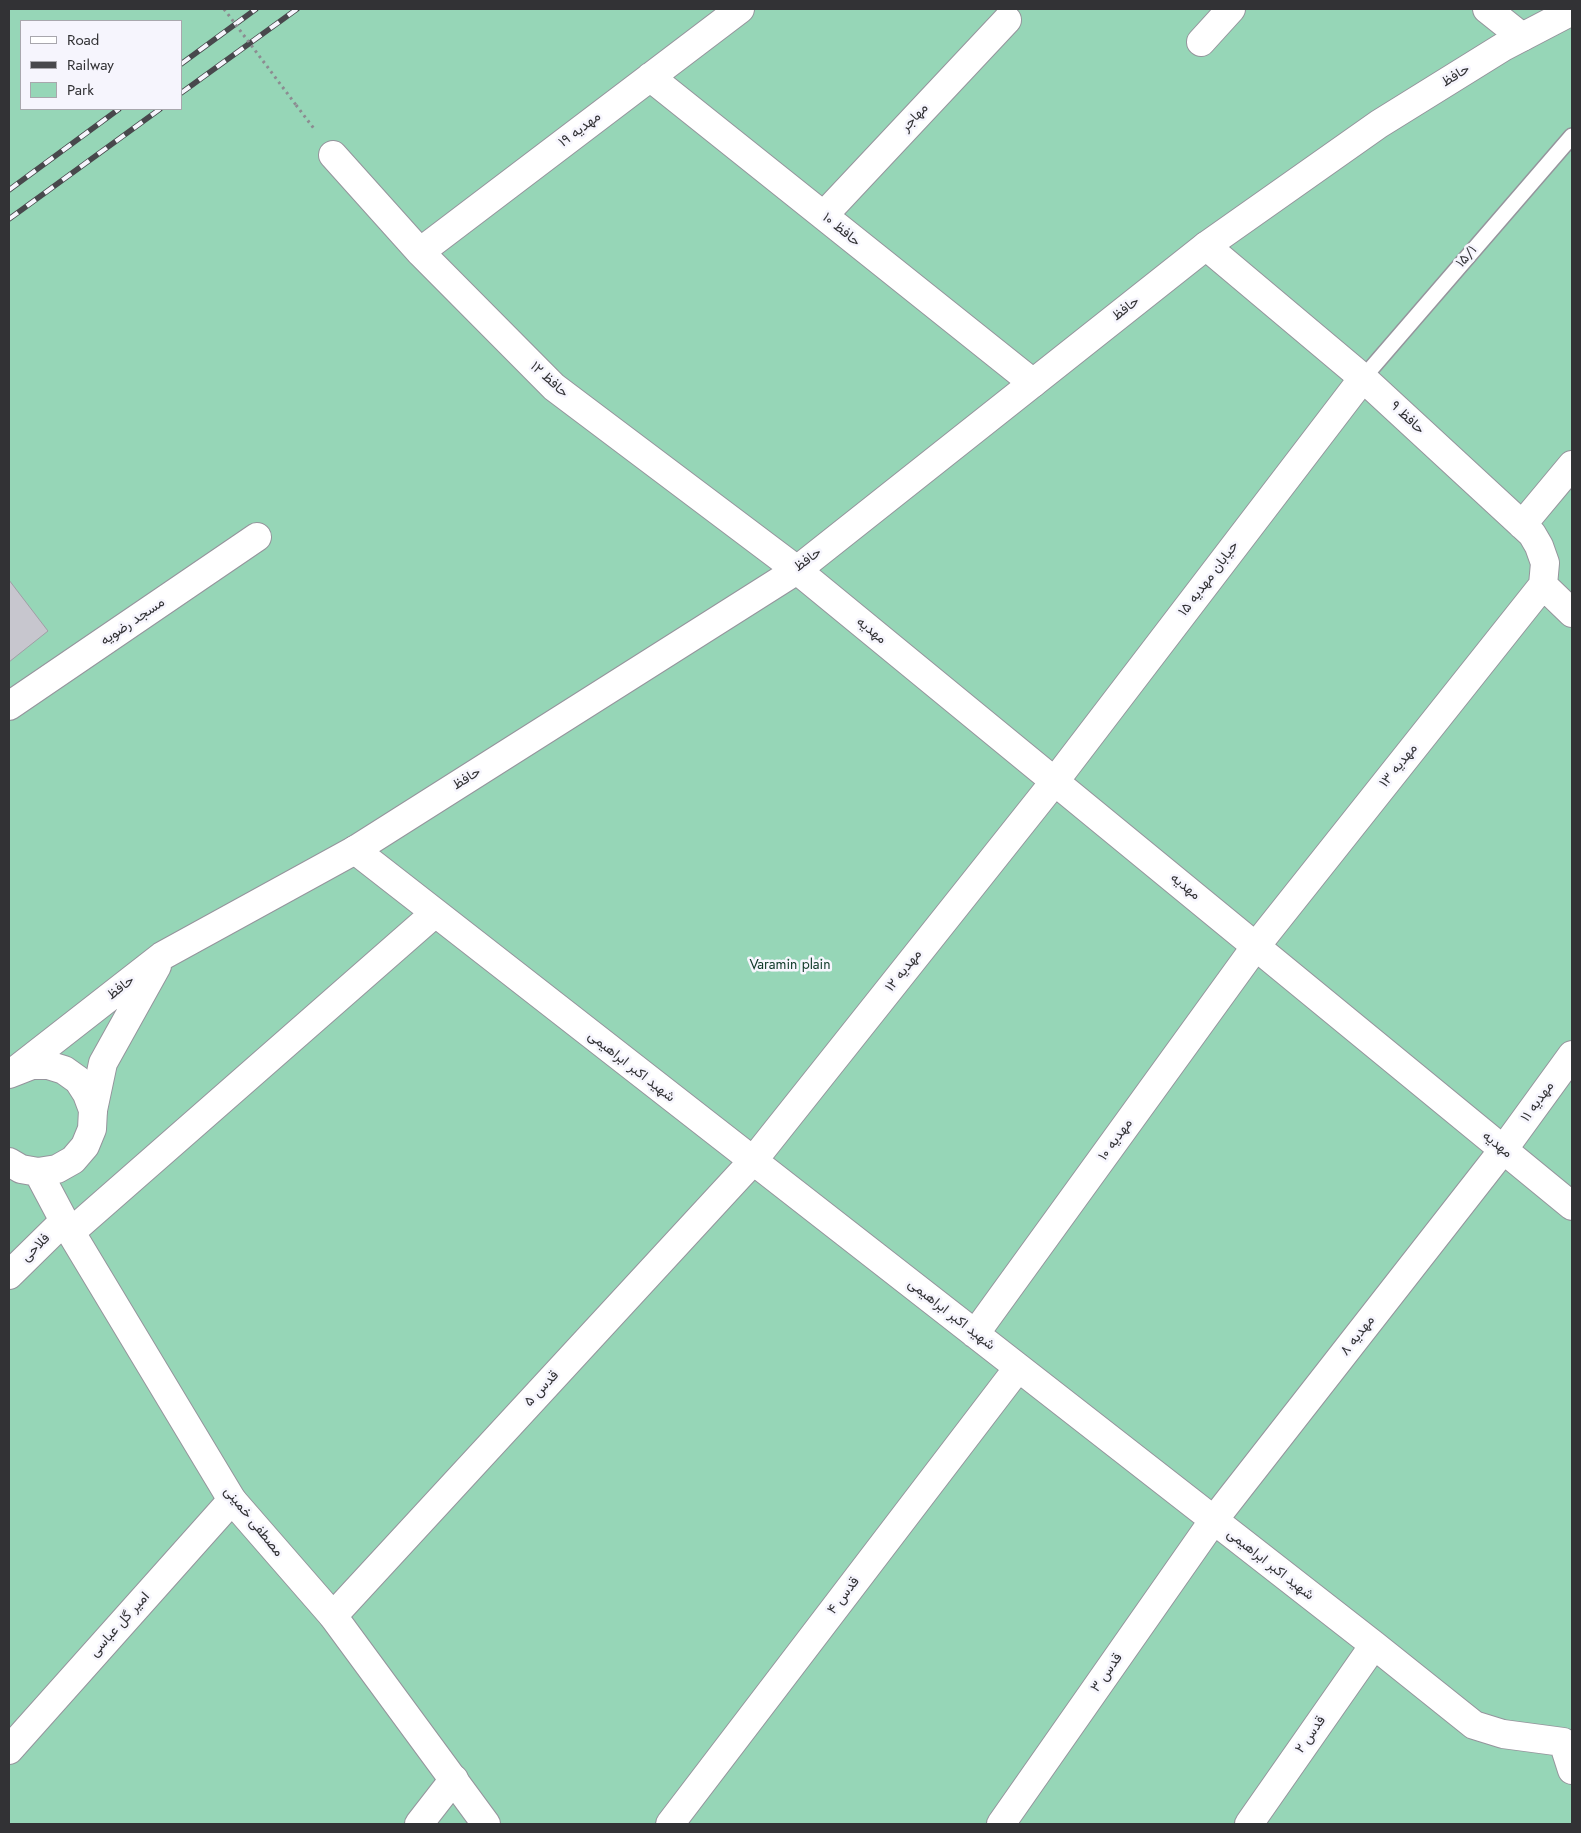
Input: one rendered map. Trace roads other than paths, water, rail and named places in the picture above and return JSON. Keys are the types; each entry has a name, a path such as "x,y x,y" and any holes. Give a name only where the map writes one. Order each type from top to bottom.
{"street":[{"name":"مهدیه ۱۹","path":"420,252 740,9"},
{"path":"1201,42 1231,9"},
{"path":"1488,9 1522,37"},
{"name":"حافظ","path":"12,1072 162,956 355,850 797,570 1206,246 1379,124 1503,47 1572,11"},
{"name":"مهاجر","path":"824,215 1007,20"},
{"name":"حافظ ۱۰","path":"650,77 1033,382"},
{"name":"حافظ ۱۲","path":"333,155 420,252 554,387 797,570"},
{"name":"حافظ ۹","path":"1206,246 1363,378 1532,534 1545,563 1543,586"},
{"name":"حیابان مهدیه ۱۵","path":"1055,781 1363,378"},
{"path":"1522,525 1572,466"},
{"name":"مسجد رضویه","path":"9,706 257,537"},
{"name":"مهدیه","path":"797,570 1572,1206"},
{"path":"1543,586 1572,612"},
{"name":"مهدیه ۱۳","path":"1256,946 1543,586"},
{"name":"مهدیه ۱۲","path":"752,1162 1055,781"},
{"name":"شهید اکبر ابراهیمی","path":"355,850 1474,1725 1503,1734 1568,1735"},
{"name":"فلاحی","path":"9,1274 68,1227 435,913"},
{"name":"مهدیه ۱۰","path":"975,1334 1256,946"},
{"path":"9,1162 21,1168 38,1172 57,1169 73,1160 85,1146 92,1128 92,1110 103,1063 162,956"},
{"name":"مهدیه ۱۱","path":"1503,1150 1572,1055"},
{"path":"12,1072 32,1065 48,1065 64,1070 78,1080 87,1094 92,1110"},
{"name":"مهدیه ۸","path":"1214,1522 1503,1150"},
{"name":"قدس ۵","path":"333,1616 752,1162"},
{"name":"مصطفی خمینی","path":"38,1172 68,1227 232,1500 333,1616 486,1824"},
{"name":"قدس ۴","path":"670,1824 1018,1368"},
{"name":"امیر گل عباسی","path":"9,1750 232,1500"},
{"name":"قدس ۳","path":"1001,1824 1214,1522"},
{"name":"قدس ۲","path":"1249,1824 1374,1645"},
{"path":"1568,1735 1572,1770"},
{"path":"419,1824 454,1779"}],"lane":[{"name":"۱۵/۱","path":"1363,378 1572,136"}],"railway":[{"path":"182,63 256,9"},
{"path":"182,92 297,9"},
{"path":"9,190 118,110"},
{"path":"9,219 159,110"}],"park label":[{"name":"Varamin plain","path":"790,966"}]}
